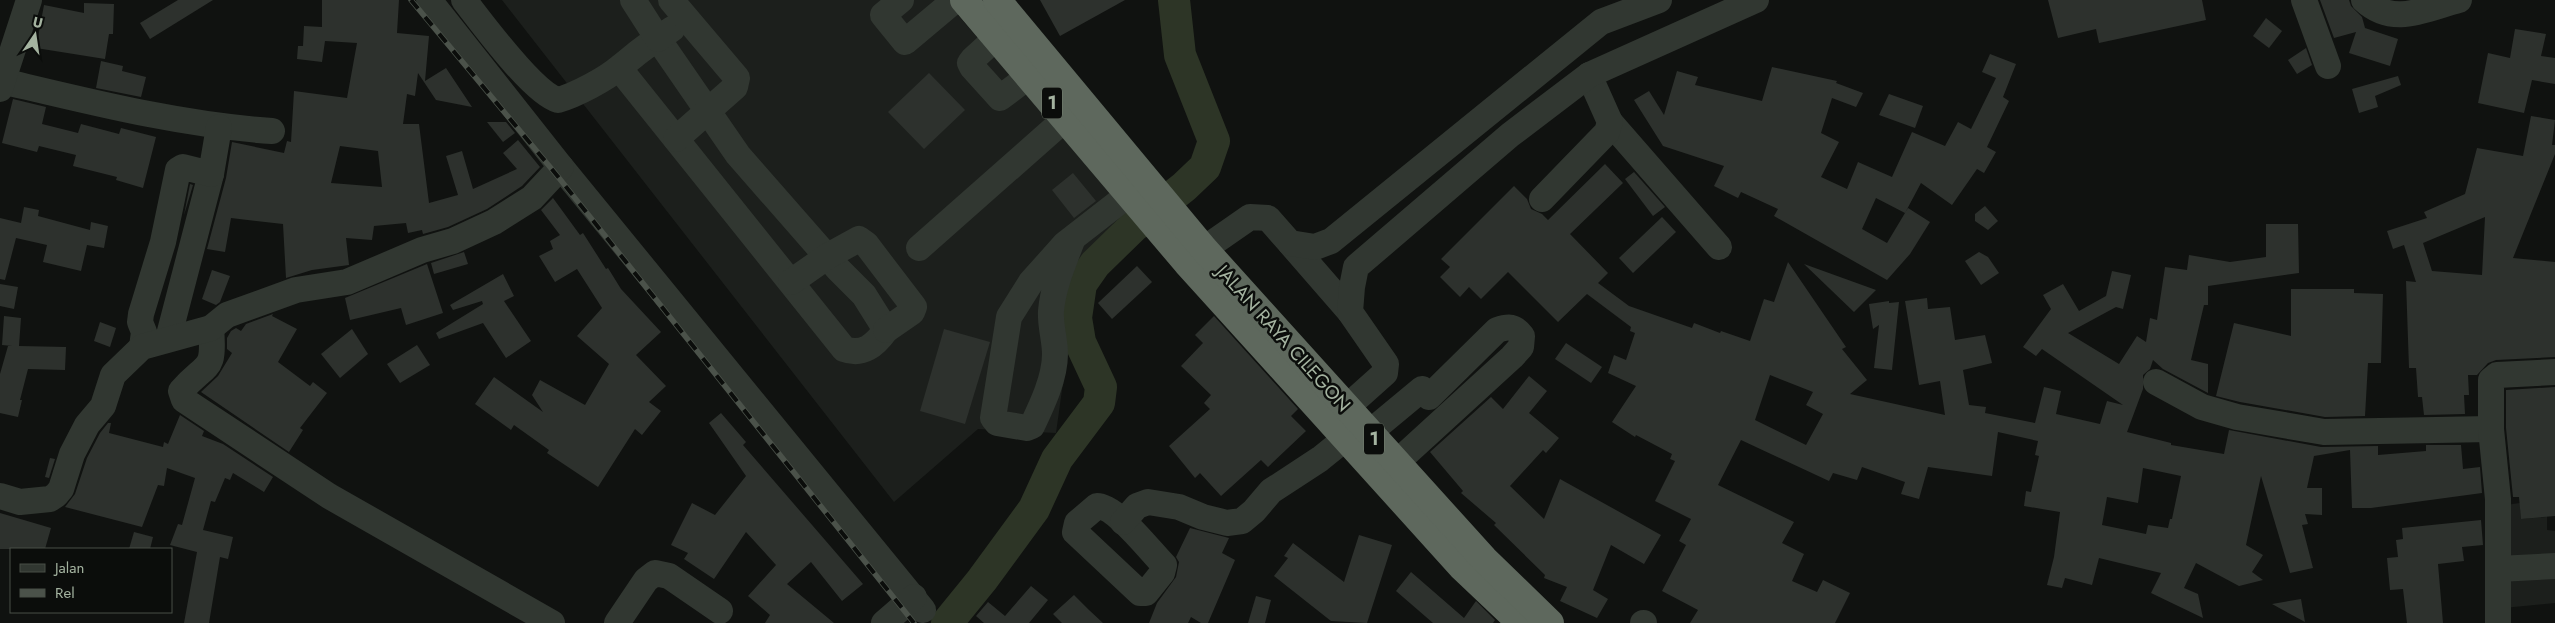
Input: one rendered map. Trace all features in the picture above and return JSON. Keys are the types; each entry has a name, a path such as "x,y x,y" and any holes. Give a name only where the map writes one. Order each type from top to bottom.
{"highway":[{"name":"1","path":"964,0 1065,119 1141,198 1170,225 1196,256"},
{"name":"1","path":"997,0 1141,198"},
{"name":"JALAN RAYA CILEGON","path":"1196,256 1347,407 1358,436 1396,463 1484,559 1550,623"},
{"name":"JALAN RAYA CILEGON","path":"1196,256 1358,436 1462,566 1521,623"}],"street":[{"path":"29,0 1,85 219,127 272,130"},
{"path":"429,0 561,167 919,604 884,623"},
{"path":"633,0 658,40 709,110 738,155 864,294 886,330"},
{"path":"900,0 882,15 905,42 955,0"},
{"path":"1290,243 1315,247 1331,242 1601,22 1658,0"},
{"path":"1350,312 1356,267 1510,135 1589,75 1756,0"},
{"path":"2304,0 2328,66"},
{"path":"2364,0 2381,13 2397,16 2459,0"},
{"path":"467,1 525,73 552,98 558,100 569,97 619,68 638,51 658,40 679,9 737,78 735,87 676,139"},
{"path":"996,38 973,59 970,63 972,67 1000,98 1029,76"},
{"path":"619,68 790,282 844,349 855,353 867,350 886,330 912,312 914,307 911,300 866,244 859,239 828,256 790,282"},
{"path":"1589,75 1610,122 1719,247"},
{"path":"919,248 1065,119"},
{"path":"1542,198 1606,132 1610,122"},
{"path":"168,339 211,174 219,127"},
{"path":"0,496 20,502 50,498 56,495 61,489 72,454 86,425 103,406 114,375 142,347 211,328 227,315 296,290 347,282 422,250 453,241 494,222 532,198 561,167"},
{"path":"142,347 144,332 140,322 141,314 163,242 178,170 183,168 211,174"},
{"path":"1074,238 1058,274 1051,313 1055,354 1054,364 1032,426 1027,428 997,423 992,418 1009,317 1031,282 1065,244 1074,238 1141,198"},
{"path":"1196,256 1250,217 1268,218 1350,312 1386,364 1385,373 1347,407"},
{"path":"1331,242 1356,267"},
{"path":"1123,522 1137,506 1148,502 1179,507 1203,517 1227,523 1242,521 1254,512 1271,491 1358,436 1422,389 1430,397 1497,330 1508,326 1516,329 1522,336 1521,347 1396,463"},
{"path":"211,328 214,354 208,366 181,391 184,400 329,496 552,623"},
{"path":"2498,623 2498,500 2491,429 2491,380 2497,375 2555,372"},
{"path":"2156,382 2202,407 2237,417 2324,432 2491,429"},
{"path":"1412,397 1436,425"},
{"path":"2498,569 2555,566"},
{"path":"617,623 646,580 655,573 669,576 720,611"}],"shaded area":[{"path":"502,0 945,0 1145,232 1079,268 1056,433 978,429 894,502"},
{"path":"2555,498 2547,503 2547,530 2555,531 2555,603 2493,609 2499,506","holes":["2520,506 2546,517 2521,519"]}],"building":[{"path":"178,0 213,0 150,39 140,23"},
{"path":"322,0 399,0 397,33 429,36 425,81 446,68 472,107 436,100 418,73 415,96 407,94 403,124 419,124 429,203 458,195 446,156 462,151 473,189 517,169 503,153 518,140 540,167 522,186 487,209 448,227 423,234 422,230 408,233 406,223 374,226 372,240 346,238 349,265 312,270 286,278 283,224 231,218 225,252 207,249 226,178 232,142 284,153 287,141 291,142 294,91 347,98 357,43 325,41 322,62 297,59 298,46 303,46 304,26 322,27","holes":["340,146 378,151 382,187 331,183"]},
{"path":"1040,0 1125,0 1060,36"},
{"path":"2048,0 2202,0 2206,20 2099,43 2096,29 2058,38"},
{"path":"2320,0 2349,0 2351,6 2362,17 2365,28 2398,39 2390,66 2349,53 2356,32 2334,38"},
{"path":"84,3 114,4 113,34 109,34 105,59 36,48 44,5 84,13"},
{"path":"2266,18 2282,31 2269,48 2253,36"},
{"path":"2515,29 2546,34 2541,56 2555,58 2555,84 2532,80 2524,113 2478,103 2488,53 2510,58"},
{"path":"2306,48 2312,65 2297,74 2288,60"},
{"path":"1990,54 2016,64 2003,97 2009,101 1987,147 1996,152 1984,173 1977,169 1952,205 1921,183 1905,213 1908,208 1930,222 1910,254 1887,280 1774,216 1778,209 1741,192 1738,198 1714,186 1724,166 1663,146 1634,100 1649,91 1664,115 1677,71 1698,77 1695,85 1762,101 1772,67 1837,81 1836,83 1863,93 1856,107 1832,98 1821,133 1839,142 1821,177 1847,189 1858,162 1892,177 1912,132 1945,146 1958,122 1971,129 1996,78 1982,72","holes":["1876,198 1905,213 1887,243 1862,229"]},
{"path":"101,61 123,66 122,71 146,77 141,97 96,88"},
{"path":"929,73 965,110 924,149 888,112"},
{"path":"2398,76 2401,85 2375,96 2378,107 2359,113 2352,89"},
{"path":"1889,94 1923,106 1915,128 1879,115"},
{"path":"13,99 46,107 42,124 78,133 81,124 119,134 121,128 156,137 143,188 116,180 117,177 73,166 76,155 39,146 37,152 2,143"},
{"path":"2531,116 2555,120 2552,145 2555,145 2555,154 2513,258 2555,262 2555,357 2496,360 2488,363 2477,375 2468,375 2469,395 2464,395 2465,414 2424,415 2422,397 2418,397 2416,368 2409,368 2406,281 2416,282 2404,245 2393,249 2387,231 2427,218 2424,212 2465,194 2477,148 2523,156","holes":["2485,217 2482,275 2432,271 2423,243"]},
{"path":"487,122 506,122 515,133 503,142"},
{"path":"1605,164 1623,183 1570,234 1608,273 1598,283 1629,306 1692,328 1694,323 1720,333 1721,331 1750,341 1764,299 1774,302 1788,262 1846,347 1842,349 1867,380 1850,394 1945,415 1940,381 1919,385 1905,301 1927,298 1928,309 1950,307 1955,340 1985,335 1992,363 1963,370 1969,405 1986,407 1985,413 2035,423 2044,387 2061,391 2056,414 2100,424 2107,401 2123,405 2042,349 2036,356 2023,347 2051,309 2043,295 2063,284 2079,311 2106,296 2112,271 2131,275 2123,309 2116,307 2068,333 2119,364 2137,336 2146,342 2150,318 2157,320 2165,267 2187,270 2189,255 2230,262 2266,257 2266,224 2298,224 2299,273 2208,286 2208,305 2204,305 2191,360 2208,364 2208,393 2163,369 2153,360 2150,369 2143,375 2143,389 2127,432 2171,443 2171,445 2224,454 2229,430 2321,447 2378,446 2378,455 2426,451 2426,445 2461,445 2463,469 2480,467 2482,493 2371,508 2352,508 2350,450 2314,456 2307,488 2322,488 2322,515 2305,514 2308,524 2302,525 2313,568 2290,573 2261,476 2246,545 2263,555 2252,572 2263,580 2239,586 2196,563 2184,588 2198,594 2203,618 2151,593 2161,573 2099,558 2092,585 2065,578 2062,588 2047,585 2054,557 2060,512 2024,506 2026,491 2031,492 2039,456 2035,455 2038,441 1998,432 1992,476 1928,467 1919,499 1901,494 1905,482 1862,467 1857,480 1833,473 1829,481 1741,440 1718,485 1794,522 1782,543 1804,554 1792,581 1817,592 1823,580 1850,593 1835,623 1690,623 1698,610 1662,591 1686,545 1679,541 1691,519 1655,501 1675,461 1670,459 1672,454 1636,435 1635,437 1612,422 1636,386 1608,373 1614,355 1626,360 1635,333 1630,331 1631,327 1587,294 1558,322 1508,272 1481,299 1469,287 1460,297 1440,277 1450,267 1441,259 1514,186 1527,199 1531,209 1542,214 1548,220","holes":["1770,375 1813,392 1806,405 1823,414 1806,445 1755,420","2143,468 2181,476 2172,519 2170,519 2168,528 2148,525 2146,534 2102,525 2107,497 2138,503"]},
{"path":"1634,172 1665,207 1653,216 1625,179"},
{"path":"1073,173 1096,201 1074,218 1052,190"},
{"path":"190,184 193,185 184,215"},
{"path":"553,198 580,235 583,233 621,289 661,332 636,355 666,386 649,402 661,411 642,435 635,429 598,487 547,453 549,450 514,425 511,430 475,404 494,377 543,412 532,395 540,380 585,405 609,364 577,336 602,308 577,269 555,282 539,256 553,249 550,241 560,235 541,210"},
{"path":"1985,206 1998,221 1988,230 1975,221 1975,214"},
{"path":"24,207 39,210 38,216 90,230 91,222 108,226 104,248 87,245 81,271 43,262 47,245 16,238 5,280 0,279 0,218 21,223"},
{"path":"1662,217 1676,232 1633,273 1619,258"},
{"path":"464,252 468,264 434,274 431,263"},
{"path":"1979,252 1988,257 1999,273 1981,285 1965,261"},
{"path":"427,264 443,313 406,325 401,308 350,320 345,298"},
{"path":"1804,264 1876,290 1854,312"},
{"path":"1137,266 1152,282 1112,319 1098,303"},
{"path":"212,270 230,276 220,302 216,305 202,299"},
{"path":"503,274 514,296 504,301 531,341 506,358 483,323 439,339 436,333 483,304 482,301 453,310 450,305"},
{"path":"0,284 18,287 14,309 0,306"},
{"path":"2291,289 2354,289 2354,293 2383,294 2381,363 2368,363 2365,416 2325,417 2216,396 2234,323 2291,336"},
{"path":"1889,301 1889,303 1899,302 1892,370 1874,368 1879,325 1873,329 1869,304"},
{"path":"273,314 272,316 297,329 278,362 310,386 313,382 327,393 300,428 303,430 289,452 201,392 218,376 232,353 227,349 227,338 231,331 236,328 241,331 246,324"},
{"path":"4,316 21,318 19,346 66,347 65,370 28,369 20,400 22,400 18,417 0,413 0,374 8,346 12,346 2,345"},
{"path":"1214,316 1298,409 1291,416 1306,431 1268,467 1261,460 1221,496 1200,473 1195,478 1169,446 1210,409 1204,403 1211,395 1181,366 1203,343 1195,335"},
{"path":"100,322 116,328 110,347 94,341"},
{"path":"352,329 368,354 340,378 321,354"},
{"path":"944,329 990,342 965,424 920,411"},
{"path":"1566,343 1602,367 1591,383 1555,359"},
{"path":"417,345 430,365 400,383 387,364"},
{"path":"1529,376 1547,391 1529,413 1559,438 1546,453 1543,450 1510,486 1544,519 1560,479 1661,535 1644,564 1611,545 1593,590 1608,599 1597,618 1560,601 1567,587 1544,578 1545,575 1494,525 1496,523 1461,493 1463,491 1430,452 1491,397 1503,409"},
{"path":"2555,387 2555,516 2521,519 2519,497 2513,497 2506,428 2506,390"},
{"path":"721,413 746,442 743,445 863,584 842,601 811,562 787,584 834,623 765,623 770,615 748,596 776,565 746,532 714,579 684,559 688,553 671,545 692,503 715,515 746,476 709,423"},
{"path":"180,415 204,431 202,436 223,444 273,477 264,492 233,473 230,480 225,478 215,502 211,501 203,530 233,537 228,559 220,557 209,623 184,623 197,552 170,545 178,524 182,525 195,478 167,468 164,486 158,485 142,527 65,507 75,494 87,458 100,433 108,423 111,423 109,433 163,447 164,442 168,444"},
{"path":"50,458 55,459 49,478 45,477"},
{"path":"0,513 51,528 45,548 0,549"},
{"path":"2481,520 2483,545 2462,547 2464,561 2438,564 2443,623 2407,623 2403,589 2390,590 2387,558 2398,557 2396,540 2403,539 2402,528"},
{"path":"1190,528 1229,538 1222,553 1235,560 1208,623 1201,623 1191,617 1188,623 1149,623 1157,603 1176,577 1179,562 1176,557"},
{"path":"134,532 153,537 150,548 129,548"},
{"path":"1359,535 1392,545 1367,623 1331,621 1274,576 1288,558 1284,556 1293,543 1344,582"},
{"path":"1411,572 1464,618 1476,601 1495,620 1493,623 1433,623 1396,591"},
{"path":"1031,586 1048,600 1029,623 984,623 976,616 988,602 1005,616"},
{"path":"1074,595 1103,623 1062,623 1053,614"},
{"path":"1256,596 1271,600 1265,623 1248,623"},
{"path":"2301,599 2305,622 2272,604"}],"waterway":[{"path":"947,623 982,580 1034,509 1057,459 1099,403 1101,387 1080,342 1076,318 1081,284 1095,264 1133,227 1184,187 1205,167 1214,141 1180,55 1174,0"}],"railway":[{"path":"411,0 555,173 914,623"}]}
